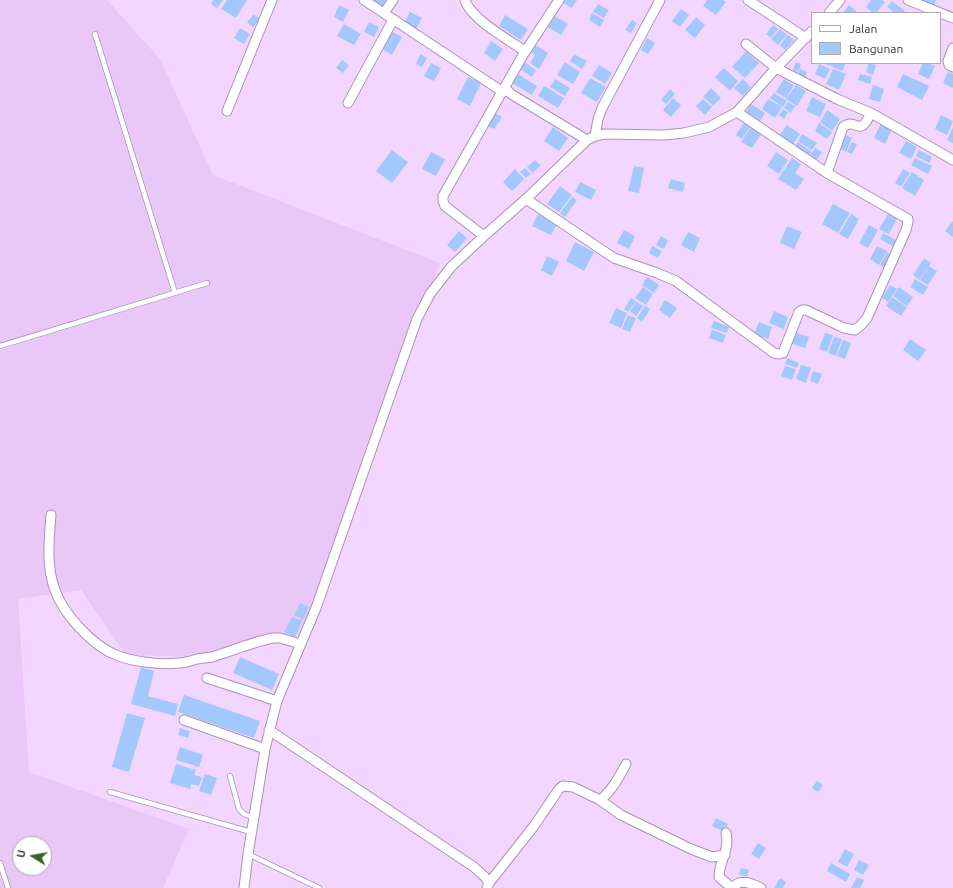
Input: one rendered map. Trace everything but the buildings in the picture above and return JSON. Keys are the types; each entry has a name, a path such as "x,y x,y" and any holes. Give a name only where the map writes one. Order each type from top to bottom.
{"street":[{"path":"227,111 272,0"},
{"path":"364,0 504,90 591,138 605,134 664,135 684,133 708,127 737,112 776,68 809,35 748,0"},
{"path":"384,13 392,0"},
{"path":"465,0 470,10 475,15 525,51"},
{"path":"484,236 445,206 443,196 525,51 559,0"},
{"path":"244,888 265,749 277,701 316,608 417,319 430,294 451,267 591,138 602,108 660,0"},
{"path":"830,12 840,0"},
{"path":"908,0 938,12"},
{"path":"941,13 953,18"},
{"path":"348,103 393,20"},
{"path":"746,44 776,68 837,99 871,113 953,160"},
{"path":"953,48 948,61 949,65 953,67"},
{"path":"526,199 614,258 657,273 676,282 774,353 783,353 799,312 802,310 806,310 844,328 855,330 862,325 867,318 908,225 908,219 827,173 737,112"},
{"path":"827,173 842,127 850,123 859,127 863,126 871,113"},
{"path":"51,515 49,547 51,578 55,591 60,601 75,622 98,644 110,652 124,658 140,661 180,664 210,657 273,638 280,638 301,644"},
{"path":"207,678 277,701"},
{"path":"184,720 265,749"},
{"path":"269,730 474,867 485,877 488,886"},
{"path":"600,800 616,782 626,764"},
{"path":"488,886 534,826 555,793 563,786 573,787 600,800 621,815 645,828 712,858 725,855"},
{"path":"726,833 727,846 719,871 719,877 732,888 738,882 742,881 761,888"}],"lane":[{"path":"95,34 175,293"},
{"path":"0,346 207,283"},
{"path":"230,776 239,809 244,814 254,818"},
{"path":"110,792 252,832"},
{"path":"248,854 319,888"},
{"path":"0,863 8,888"}],"shaded area":[{"path":"0,0 107,0 160,59 213,175 440,263 305,633 201,657 126,655 81,590 18,599 29,772 189,829 163,888 0,888"}]}
